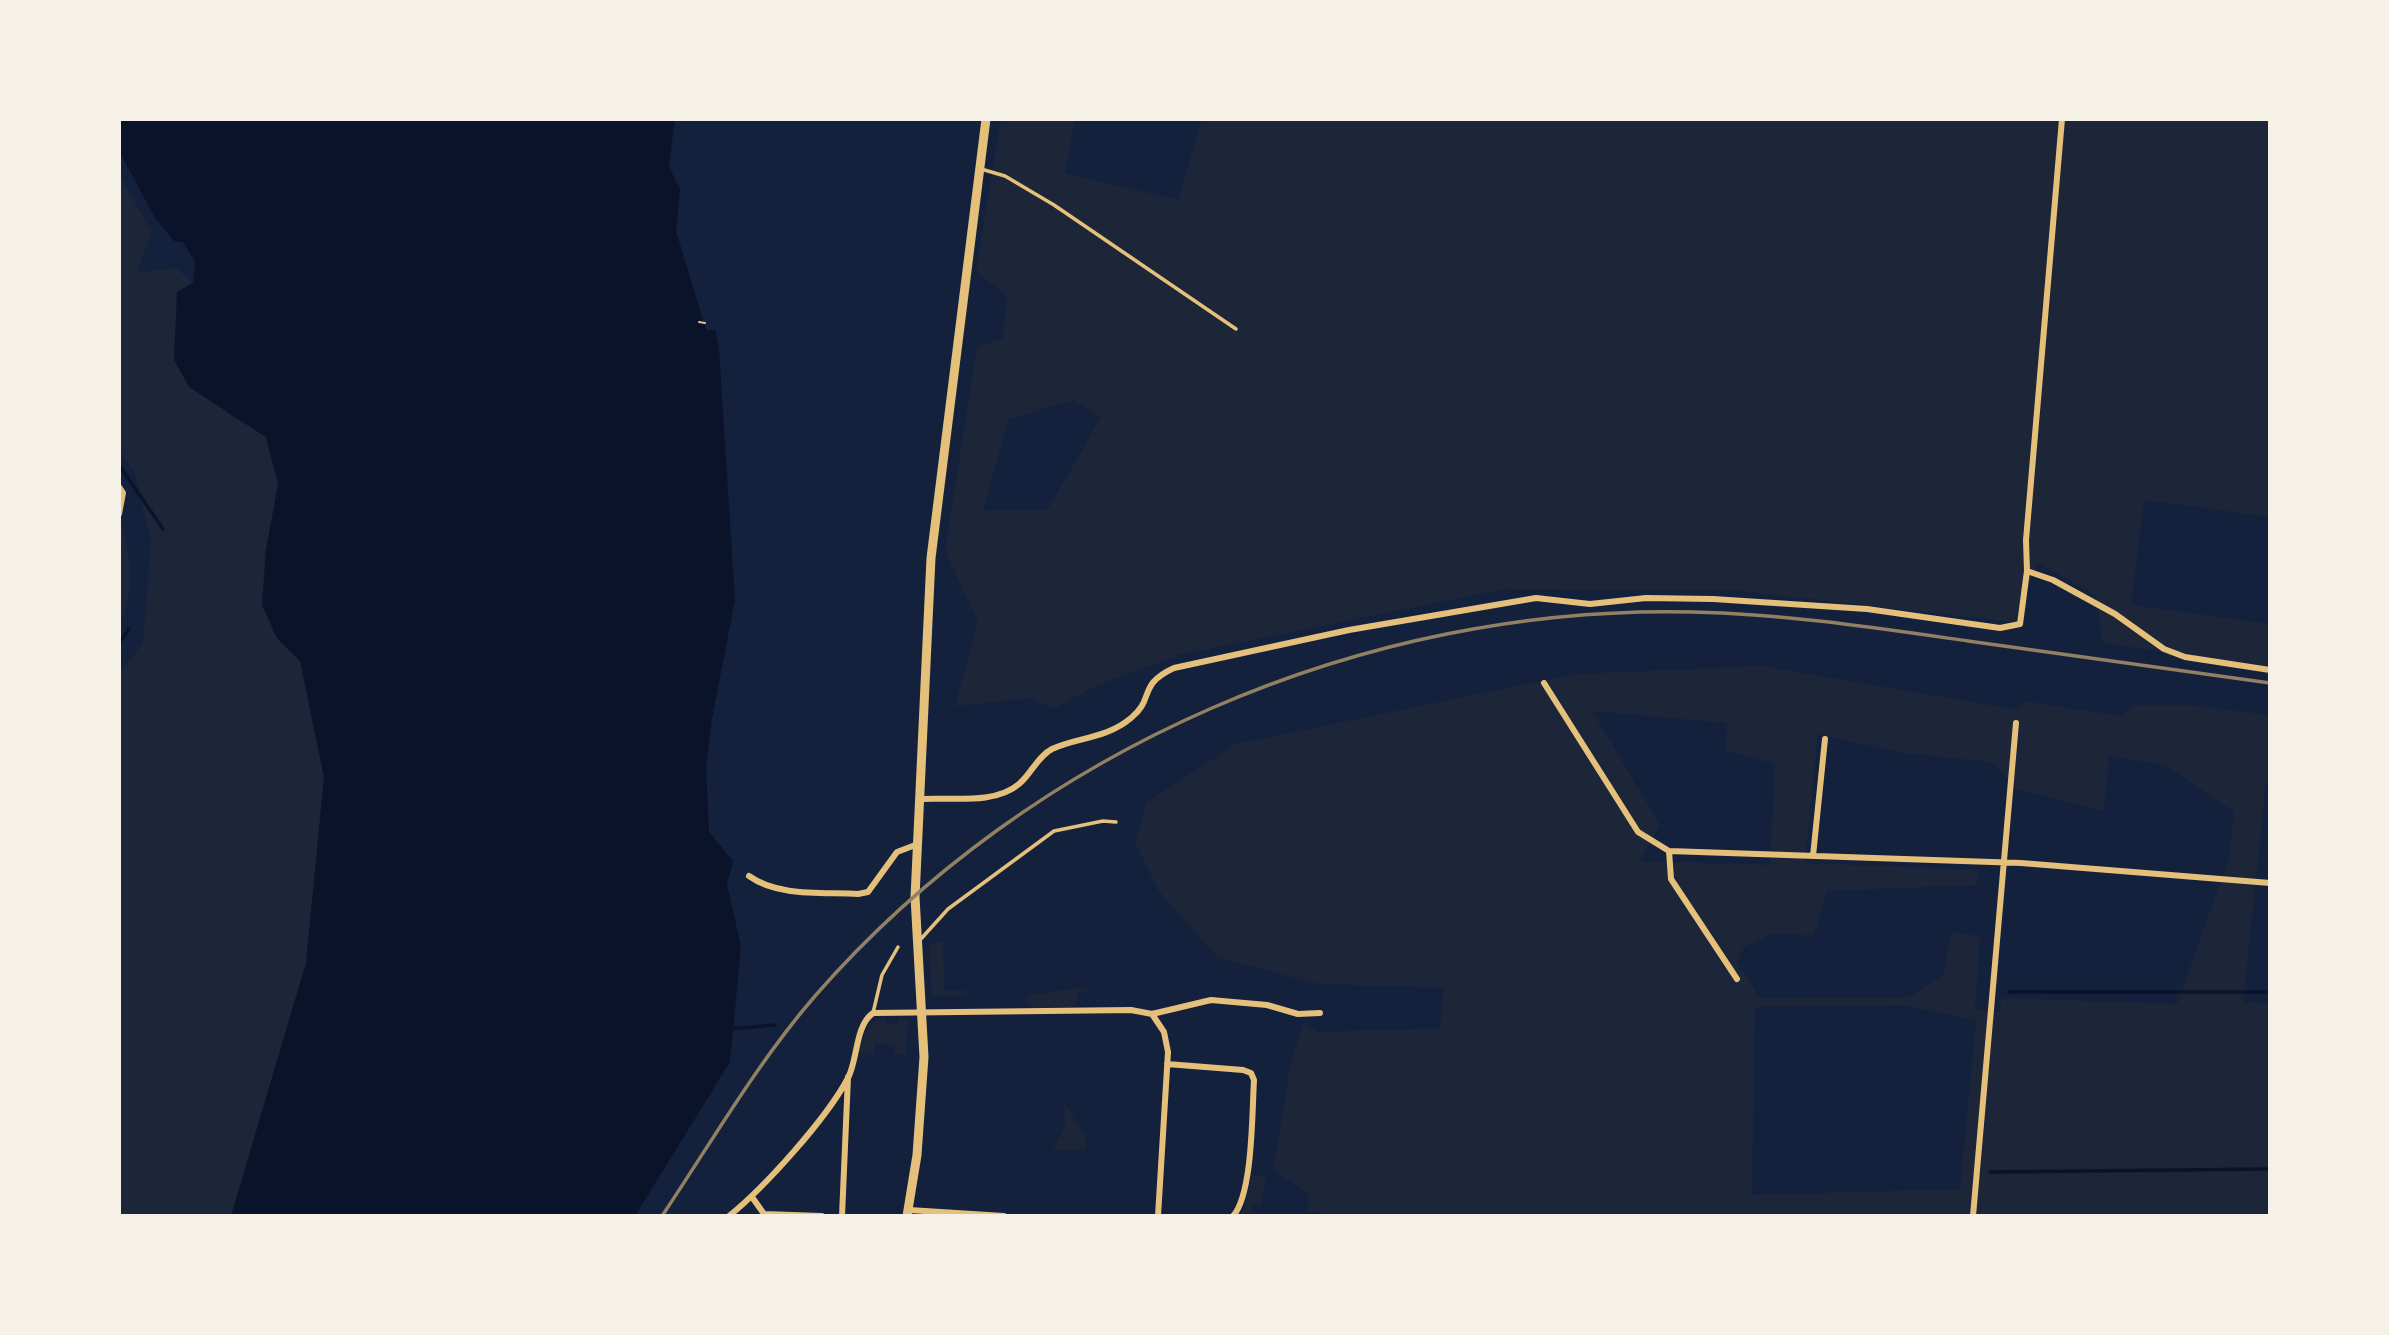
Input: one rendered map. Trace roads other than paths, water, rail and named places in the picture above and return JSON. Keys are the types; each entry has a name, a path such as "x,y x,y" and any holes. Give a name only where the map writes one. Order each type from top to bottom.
{"main road":[{"path":"908,1213 923,1087 923,1014 915,897 932,538 986,119"}],"street":[{"path":"920,799 983,797 1018,785 1043,755 1052,749 1087,741 1131,719 1145,701 1151,682 1174,668 1349,630 1505,602 1536,598 1590,604 1646,598 1713,599 1867,609 2000,628 2020,624 2027,571 2026,540 2062,119"},
{"path":"119,487 123,493 119,514"},
{"path":"2027,571 2053,580 2094,602 2164,649 2185,657 2270,670"},
{"path":"1544,683 1638,832 1669,851 2004,863 2270,883"},
{"path":"1973,1216 2016,723"},
{"path":"1813,856 1825,739"},
{"path":"749,876 761,885 781,889 858,894 868,892 897,852 918,844"},
{"path":"1669,851 1671,879 1737,979"},
{"path":"842,1216 848,1077 865,1023 873,1013 1131,1010 1152,1014 1211,1000 1267,1004 1298,1014 1320,1013"},
{"path":"1152,1014 1166,1039 1167,1064 1158,1216"},
{"path":"1167,1064 1243,1070 1251,1073 1254,1080 1250,1159 1240,1209 1233,1216"},
{"path":"729,1216 752,1197 828,1107 848,1077"},
{"path":"752,1197 764,1215 822,1216"},
{"path":"908,1213 1003,1216"}],"lane":[{"path":"979,169 1005,176 1054,205 1236,329"},
{"path":"918,942 948,909 1054,831 1103,821 1116,822"},
{"path":"873,1013 882,975 898,947"}],"waterway":[{"path":"119,465 163,529"},
{"path":"119,643 129,629"},
{"path":"2009,992 2270,992"},
{"path":"729,1029 775,1025"},
{"path":"1990,1172 2270,1169"}],"railway":[{"path":"662,1216 754,1076 794,1022 815,996 901,908 997,830 1101,763 1212,708 1328,665 1448,634 1570,616 1693,612 1831,622 2270,683"}]}
